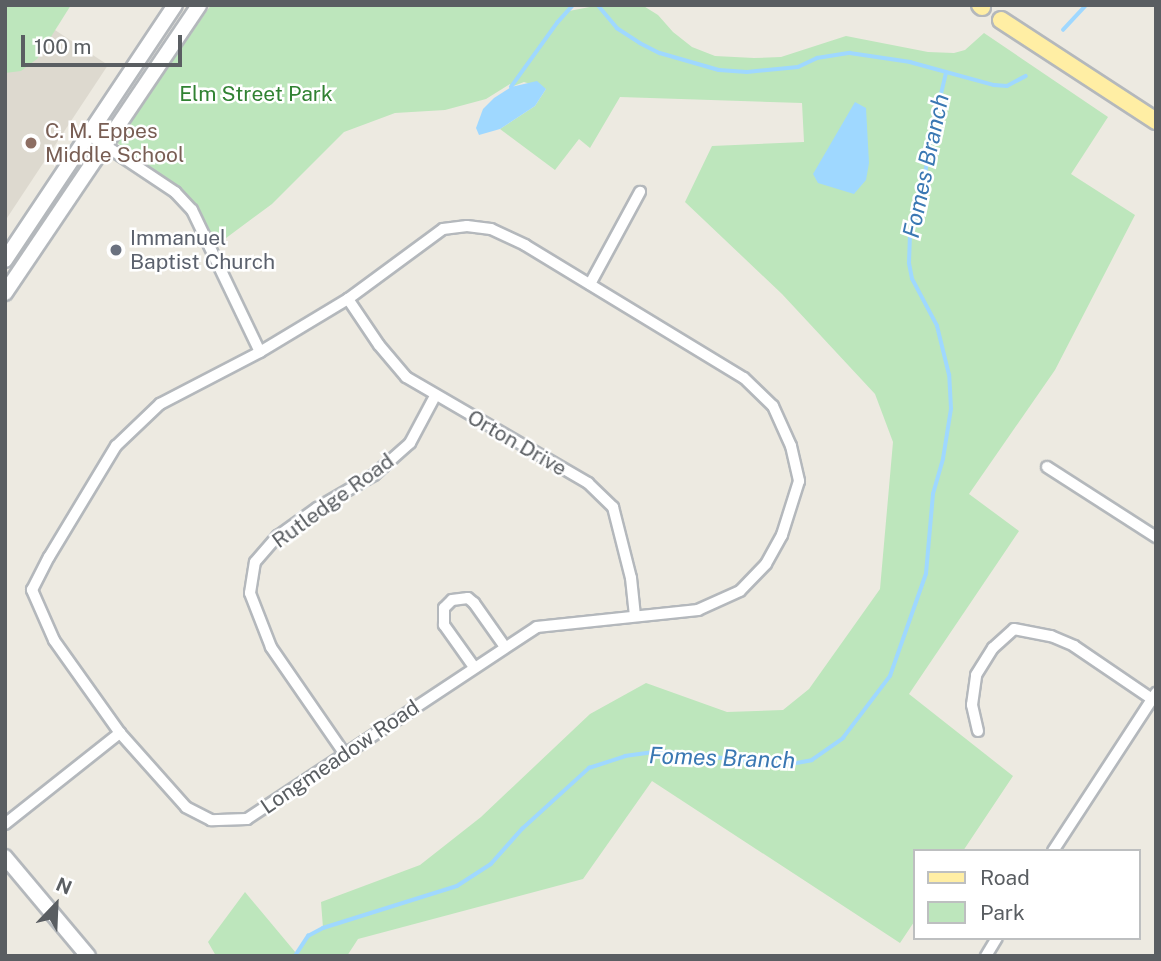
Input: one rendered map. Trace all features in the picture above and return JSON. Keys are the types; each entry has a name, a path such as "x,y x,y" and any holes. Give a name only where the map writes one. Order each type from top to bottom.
{"main road":[{"path":"1002,20 1156,121"}],"street":[{"path":"5,260 175,6 195,12 5,293"},
{"path":"982,6 1002,20"},
{"path":"88,134 175,192 192,210 260,352"},
{"path":"590,284 640,192"},
{"path":"33,218 49,229"},
{"name":"Longmeadow Road","path":"467,226 491,229 514,239 744,378 773,406 791,446 799,481 782,535 766,564 740,591 698,610 537,626 247,819 211,820 186,807 120,733 54,640 32,590 48,557 116,446 160,404 260,352 348,299 443,229 467,226"},
{"name":"Orton Drive","path":"348,299 379,345 406,377 588,483 613,507 631,578 635,615"},
{"name":"Rutledge Road","path":"344,753 271,647 250,593 255,562 278,536 317,508 374,475 410,443 435,396"},
{"path":"1047,467 1156,537"},
{"path":"474,667 444,625 444,608 452,600 467,598 474,603 505,647"},
{"path":"978,731 972,705 976,674 993,648 1014,629 1051,636 1074,646 1154,696 1055,849"},
{"path":"5,824 120,733"},
{"path":"5,857 88,956"},
{"path":"986,956 996,940"}],"shaded area":[{"name":"C. M. Eppes Middle School","path":"5,5 17,5 108,65 5,221"}],"green space":[{"path":"5,5 71,5 37,59 21,71 5,73"},
{"name":"Elm Street Park","path":"211,5 573,5 569,11 600,5 642,5 658,15 692,47 715,56 754,58 781,57 846,36 928,52 954,53 965,50 984,33 1108,117 1071,174 1135,215 1055,370 969,494 1019,531 909,694 1013,776 964,849 912,849 912,925 900,943 652,781 583,879 358,939 347,956 216,956 208,942 245,892 296,953 308,936 323,928 321,902 420,865 481,817 590,714 646,683 727,712 783,710 809,689 880,589 893,442 875,394 782,294 685,202 712,146 804,142 802,103 620,97 590,148 579,139 555,170 500,129 535,106 546,89 524,82 511,87 510,84 486,99 445,110 395,113 344,132 272,204 218,244 187,194 116,142"}],"water":[{"path":"537,81 546,89 535,106 500,129 479,135 476,128 483,109 494,98 511,87"},
{"path":"855,102 866,108 869,163 866,180 854,194 818,183 813,174"}],"waterway":[{"path":"511,87 573,5"},
{"path":"598,5 617,28 640,43 660,53 719,70 747,72 798,67 817,58 850,53 910,62 994,85 1007,86 1026,76"},
{"path":"1063,30 1086,5"},
{"name":"Fomes Branch","path":"295,956 308,936 323,928 457,886 491,864 522,829 589,768 625,756 659,751 785,765 812,760 843,738 890,676 926,574 933,494 943,459 951,409 949,375 937,326 912,279 909,263 910,234 921,201 931,136 946,73"}],"place":[{"name":"C. M. Eppes Middle School","path":"31,143"},
{"name":"Immanuel Baptist Church","path":"116,250"}]}
